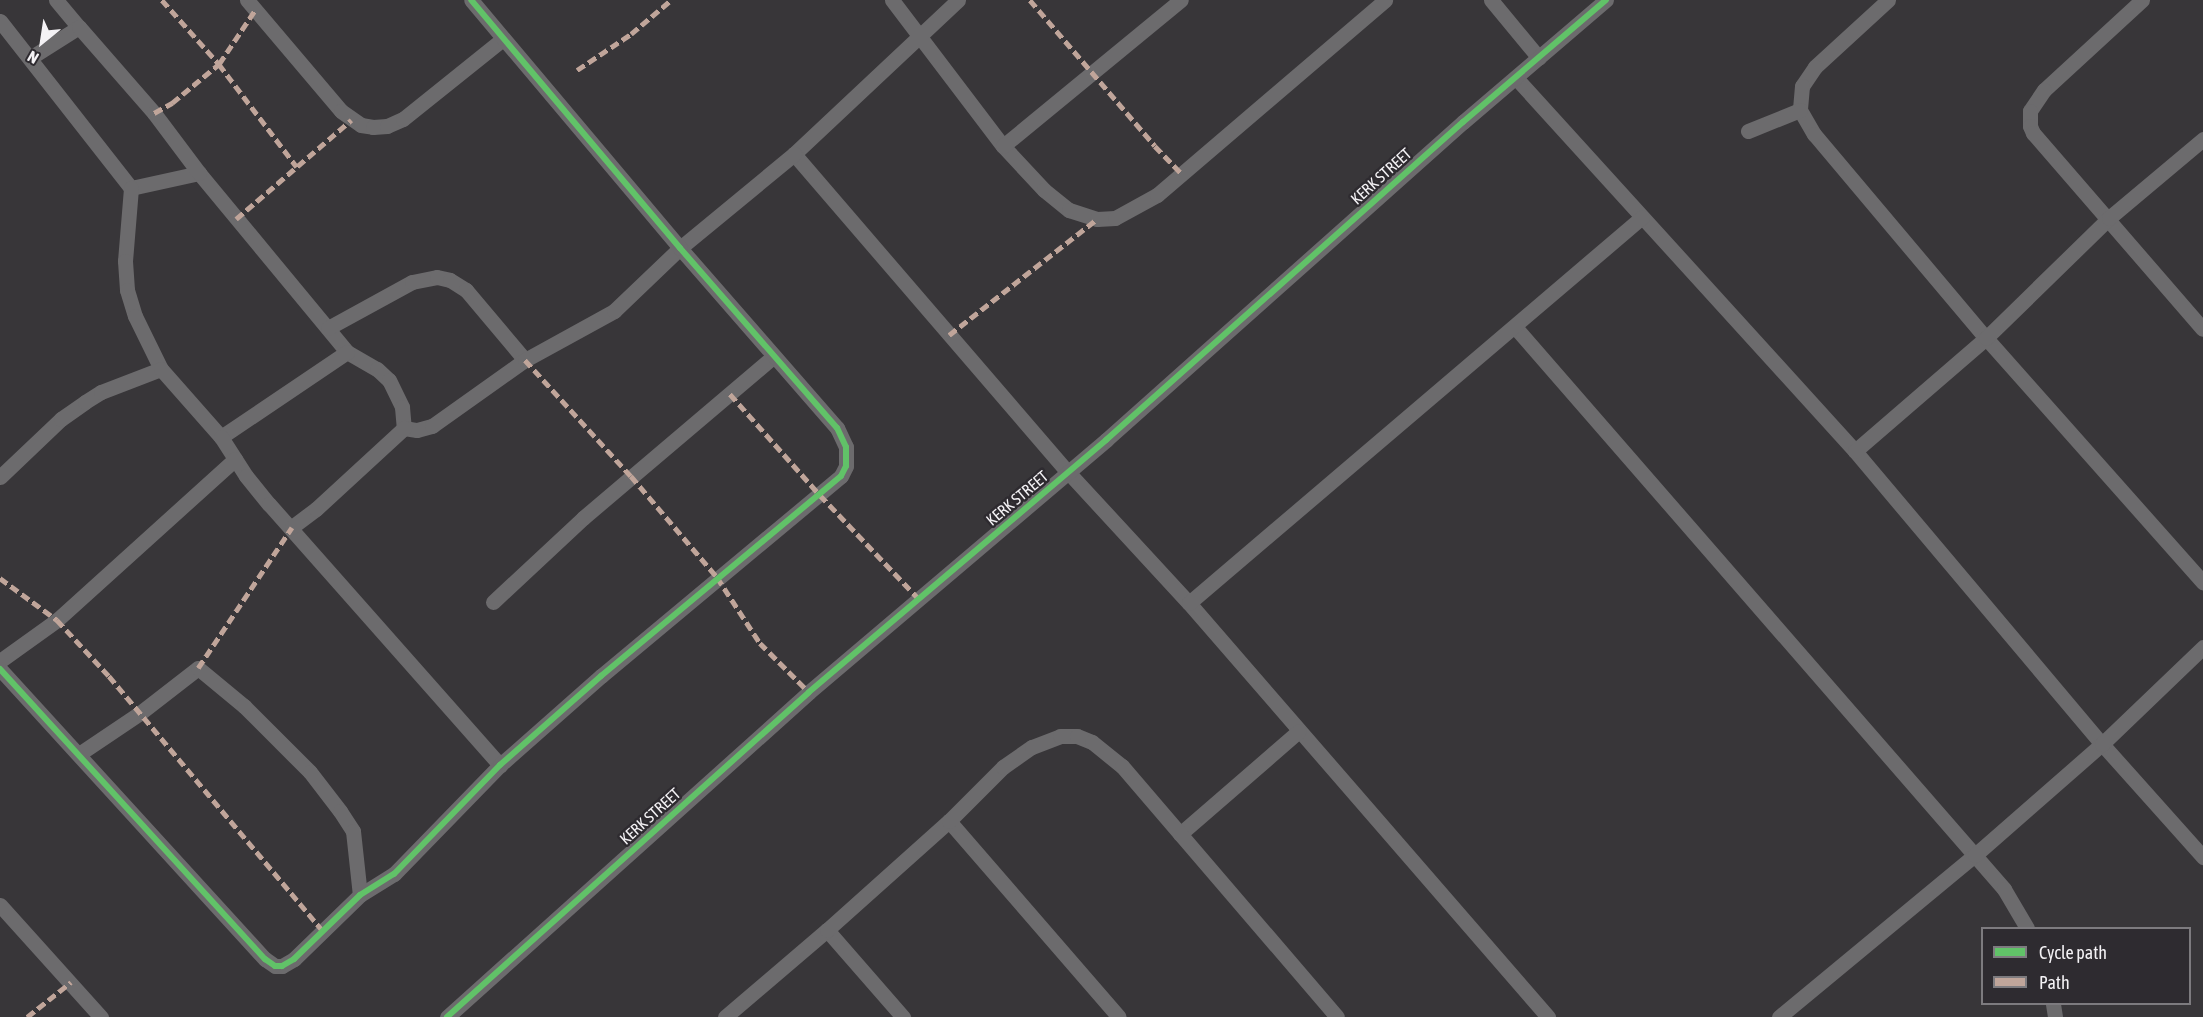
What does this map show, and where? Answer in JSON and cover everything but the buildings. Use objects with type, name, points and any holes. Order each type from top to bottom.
[{"type":"street","points":[[56,0],[154,113],[199,173],[347,352],[377,369],[389,380],[402,407],[404,429]]},
{"type":"street","points":[[247,0],[341,111],[361,125],[373,127],[387,126],[403,119],[503,39]]},
{"type":"street","points":[[0,669],[209,900],[274,966],[282,966],[294,959],[360,895],[394,874],[500,765],[717,577],[841,476],[846,466],[846,447],[837,428],[680,248],[471,0]]},
{"type":"street","points":[[892,0],[1003,146],[1044,190],[1069,210],[1097,219],[1115,218],[1157,195],[1385,0]]},
{"type":"street","points":[[292,527],[404,429],[417,430],[432,426],[525,360],[614,311],[680,248],[794,154],[958,0]]},
{"type":"street","points":[[1003,146],[1181,0]]},
{"type":"street","points":[[1491,0],[1539,58]]},
{"type":"street","name":"KERK STREET","points":[[447,1017],[809,692],[1068,472],[1463,122],[1606,0]]},
{"type":"street","points":[[1888,0],[1815,67],[1802,86],[1800,110],[1814,134],[1986,338],[2203,582]]},
{"type":"street","points":[[2142,0],[2057,76],[2033,103],[2029,119],[2033,133],[2203,329]]},
{"type":"street","points":[[0,21],[131,188],[125,261],[127,290],[135,316],[162,369],[221,437],[235,459],[292,527],[500,765]]},
{"type":"street","points":[[30,58],[79,27]]},
{"type":"street","points":[[1516,78],[1855,451],[2102,744],[2203,857]]},
{"type":"street","points":[[1748,131],[1800,110]]},
{"type":"street","points":[[1855,451],[1986,338],[2109,218],[2203,139]]},
{"type":"street","points":[[794,154],[1068,472],[1189,603],[1548,1017]]},
{"type":"street","points":[[131,188],[199,173]]},
{"type":"street","points":[[1189,603],[1642,217]]},
{"type":"street","points":[[328,328],[412,282],[437,277],[450,280],[466,290],[525,360]]},
{"type":"street","points":[[1515,327],[2004,889],[2026,927]]},
{"type":"street","points":[[221,437],[347,352]]},
{"type":"street","points":[[493,602],[583,518],[774,356]]},
{"type":"street","points":[[0,477],[61,419],[85,402],[101,392],[162,369]]},
{"type":"street","points":[[0,661],[57,620],[235,459]]},
{"type":"street","points":[[1784,1015],[1975,855],[2102,744],[2203,647]]},
{"type":"street","points":[[79,754],[140,713],[198,668],[244,706],[310,772],[340,811],[353,831],[360,895]]},
{"type":"street","points":[[1180,834],[1299,731]]},
{"type":"street","points":[[725,1017],[949,821],[1003,768],[1032,747],[1060,736],[1077,736],[1092,742],[1122,766],[1337,1017]]},
{"type":"street","points":[[949,821],[1119,1017]]},
{"type":"street","points":[[0,905],[101,1017]]},
{"type":"street","points":[[827,930],[903,1017]]},
{"type":"marked path","points":[[162,0],[219,64],[297,167]]},
{"type":"marked path","points":[[577,70],[631,34],[671,0]]},
{"type":"marked path","points":[[1030,0],[1155,146],[1182,174]]},
{"type":"marked path","points":[[154,113],[172,103],[219,64],[255,10]]},
{"type":"marked path","points":[[236,219],[351,120]]},
{"type":"marked path","points":[[949,335],[1097,219]]},
{"type":"marked path","points":[[525,360],[631,476],[717,577],[760,643],[809,692]]},
{"type":"marked path","points":[[730,394],[820,495],[919,599]]},
{"type":"marked path","points":[[198,668],[292,527]]},
{"type":"marked path","points":[[0,578],[57,620],[109,676],[323,931]]},
{"type":"marked path","points":[[27,1017],[71,982]]},
{"type":"cycle path","points":[[0,669],[265,959],[275,966],[282,966],[294,959],[360,895],[394,874],[500,765],[601,676],[841,476],[846,466],[846,447],[837,428],[680,248],[471,0]]},
{"type":"cycle path","points":[[447,1017],[809,692],[1106,440],[1463,122],[1606,0]]}]
